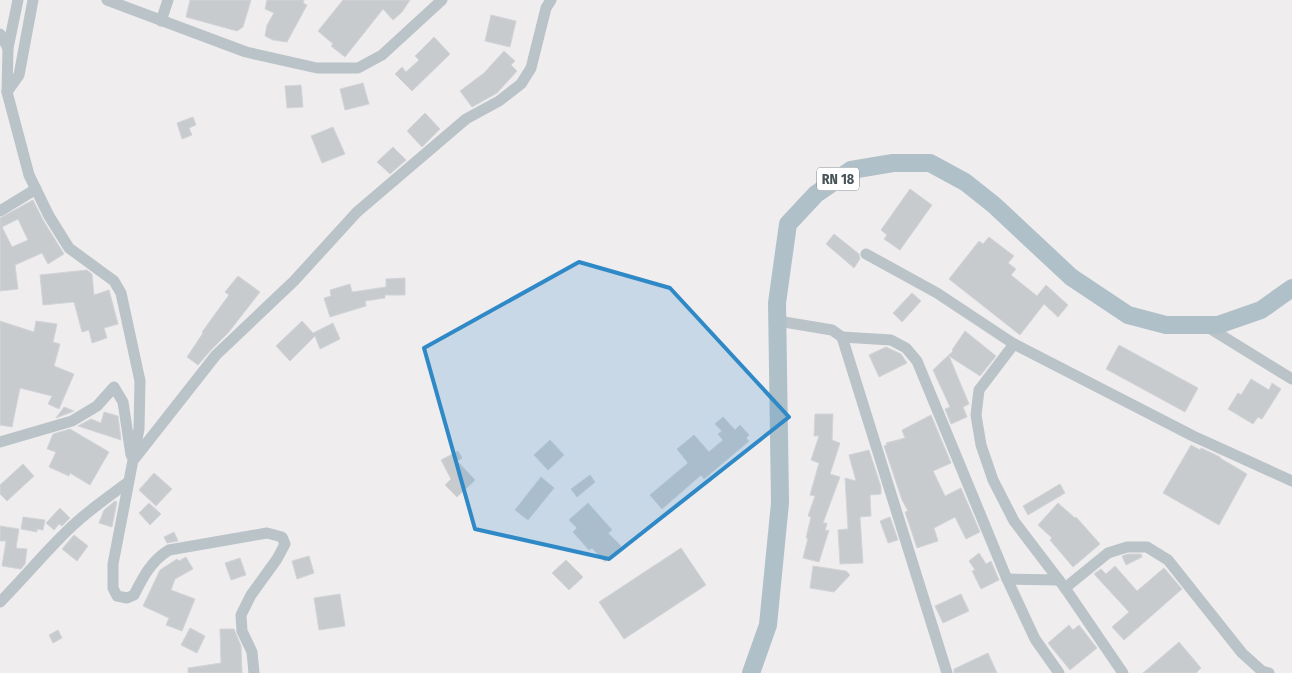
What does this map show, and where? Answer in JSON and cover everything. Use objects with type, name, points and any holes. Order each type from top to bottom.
[{"type":"main road","name":"RN 18","points":[[751,673],[768,625],[780,503],[777,303],[788,224],[816,194],[851,170],[893,162],[930,163],[965,182],[994,205],[1071,277],[1128,315],[1166,325],[1218,325],[1261,310],[1292,288]]},
{"type":"street","points":[[18,0],[8,48],[7,92],[29,175],[49,216],[70,248],[114,281],[121,293],[140,382],[139,429],[127,483],[113,564],[113,588],[117,596],[127,598],[134,595],[145,572],[161,555],[169,550],[267,533],[282,536],[285,544],[277,559],[251,595],[241,615],[242,631],[252,652],[254,673]]},
{"type":"street","points":[[7,92],[19,75],[33,0]]},
{"type":"street","points":[[107,0],[246,52],[317,68],[358,68],[382,55],[442,0]]},
{"type":"street","points":[[161,21],[168,0]]},
{"type":"street","points":[[132,462],[216,355],[294,281],[357,212],[466,119],[499,101],[521,84],[531,68],[546,8],[551,0]]},
{"type":"street","points":[[0,34],[8,48]]},
{"type":"street","points":[[0,211],[36,189]]},
{"type":"street","points":[[866,254],[937,293],[1014,344],[1194,436],[1292,481]]},
{"type":"street","points":[[778,321],[832,330],[842,337],[891,340],[906,348],[917,361],[1006,580],[1035,639],[1059,673]]},
{"type":"street","points":[[1204,325],[1292,379]]},
{"type":"street","points":[[842,337],[947,673]]},
{"type":"street","points":[[1014,344],[979,390],[976,414],[981,445],[993,480],[1014,520],[1062,584],[1123,673]]},
{"type":"street","points":[[0,442],[72,421],[96,406],[114,387],[123,402],[132,462]]},
{"type":"street","points":[[0,602],[22,581],[61,536],[92,509],[127,483]]},
{"type":"street","points":[[1006,580],[1062,584],[1108,553],[1127,547],[1147,547],[1168,560],[1242,653],[1262,670],[1269,673]]},
{"type":"highlighted area","points":[[579,262],[670,288],[789,417],[609,559],[475,529],[424,348]]},
{"type":"building","points":[[190,0],[251,0],[243,27],[237,31],[186,17]]},
{"type":"building","points":[[267,0],[304,0],[303,3],[307,5],[287,42],[273,40],[265,36],[267,25],[274,13],[265,9]]},
{"type":"building","points":[[343,0],[410,0],[402,12],[393,20],[383,9],[345,57],[331,46],[333,44],[318,31]]},
{"type":"building","points":[[491,15],[516,21],[510,47],[485,41]]},
{"type":"building","points":[[434,37],[450,54],[412,91],[395,74],[402,67],[406,72],[419,60],[415,56]]},
{"type":"building","points":[[504,51],[515,61],[511,65],[517,71],[497,93],[472,107],[460,91],[484,73]]},
{"type":"building","points":[[363,83],[369,104],[345,110],[340,89]]},
{"type":"building","points":[[301,85],[303,107],[287,108],[285,86]]},
{"type":"building","points":[[425,113],[440,129],[422,147],[407,131]]},
{"type":"building","points":[[193,117],[196,125],[189,128],[192,135],[182,139],[177,123]]},
{"type":"building","points":[[333,127],[345,154],[322,163],[311,136]]},
{"type":"building","points":[[393,147],[406,160],[390,174],[377,162]]},
{"type":"building","points":[[910,189],[932,205],[900,250],[884,239],[887,235],[881,230]]},
{"type":"building","points":[[33,200],[64,254],[48,264],[42,253],[15,265],[18,289],[0,291],[0,218]],"holes":[[[18,219],[28,240],[12,247],[2,227]]]},
{"type":"building","points":[[834,234],[859,254],[860,259],[854,268],[826,244]]},
{"type":"building","points":[[989,237],[1014,256],[1008,263],[1016,269],[1011,275],[1037,296],[1046,285],[1068,305],[1058,317],[1044,304],[1020,335],[949,279],[979,241],[983,244]]},
{"type":"building","points":[[87,270],[92,274],[94,295],[109,290],[118,324],[104,328],[107,338],[92,343],[89,330],[82,332],[74,302],[43,305],[40,275]]},
{"type":"building","points":[[238,276],[260,292],[228,333],[198,365],[187,357],[202,332],[229,295],[225,292]]},
{"type":"building","points":[[405,278],[405,295],[385,295],[385,298],[365,301],[366,306],[330,317],[324,298],[331,296],[330,290],[350,284],[352,292],[386,287],[386,279]]},
{"type":"building","points":[[912,293],[921,301],[902,322],[893,313]]},
{"type":"building","points":[[0,321],[34,332],[36,321],[57,324],[53,342],[60,344],[54,366],[74,374],[59,409],[48,404],[52,396],[20,388],[12,427],[0,425]]},
{"type":"building","points":[[302,321],[313,333],[333,323],[340,339],[320,349],[315,336],[290,361],[276,346]]},
{"type":"building","points":[[965,331],[996,356],[980,376],[949,356],[969,404],[963,407],[967,417],[951,424],[945,409],[950,407],[933,370],[953,351]]},
{"type":"building","points":[[1119,345],[1198,388],[1185,412],[1106,369]]},
{"type":"building","points":[[886,347],[901,354],[907,363],[879,377],[869,355]]},
{"type":"building","points":[[1251,379],[1269,390],[1272,383],[1281,389],[1262,419],[1258,417],[1253,424],[1228,409],[1238,393],[1241,395]]},
{"type":"building","points":[[64,407],[74,411],[56,418]]},
{"type":"building","points":[[104,412],[118,416],[121,440],[78,426],[91,419],[101,423]]},
{"type":"building","points":[[815,414],[833,414],[832,440],[840,443],[830,474],[840,477],[823,523],[827,523],[825,531],[829,530],[819,562],[803,558],[811,517],[808,516],[815,496],[810,495],[819,463],[811,460],[819,436],[814,436]]},
{"type":"building","points":[[931,415],[951,463],[933,471],[945,496],[961,488],[980,532],[966,539],[955,517],[934,528],[938,541],[917,548],[905,512],[908,511],[902,500],[884,446],[887,445],[886,443],[905,438],[902,430]]},
{"type":"building","points":[[723,417],[735,430],[740,425],[749,435],[746,438],[749,441],[704,479],[701,475],[662,509],[650,495],[688,463],[677,449],[694,435],[709,452],[723,440],[718,434],[722,431],[715,424]]},
{"type":"building","points":[[70,429],[109,452],[90,485],[70,473],[69,476],[49,467],[56,452],[47,449],[53,434]]},
{"type":"building","points":[[550,440],[564,455],[548,470],[534,455]]},
{"type":"building","points":[[1191,445],[1220,457],[1247,474],[1219,525],[1163,493]]},
{"type":"building","points":[[869,450],[881,487],[881,494],[870,495],[871,516],[860,517],[863,563],[840,564],[838,530],[848,529],[845,478],[856,481],[849,455]]},
{"type":"building","points":[[458,451],[462,458],[457,461],[475,480],[457,497],[445,485],[451,479],[441,460]]},
{"type":"building","points":[[23,464],[34,476],[7,501],[0,494],[0,485]]},
{"type":"building","points":[[154,473],[172,489],[156,506],[139,490]]},
{"type":"building","points":[[590,475],[595,482],[577,497],[571,489]]},
{"type":"building","points":[[541,477],[554,488],[528,520],[515,510]]},
{"type":"building","points":[[1060,484],[1065,493],[1028,515],[1023,506]]},
{"type":"building","points":[[115,501],[117,502],[112,527],[99,523],[104,510]]},
{"type":"building","points":[[149,503],[161,514],[150,525],[139,513]]},
{"type":"building","points":[[588,503],[612,530],[608,533],[621,546],[605,562],[592,548],[589,550],[573,532],[577,528],[569,520]]},
{"type":"building","points":[[1058,503],[1076,517],[1100,544],[1073,567],[1050,540],[1052,538],[1038,525]]},
{"type":"building","points":[[60,508],[70,518],[62,526],[59,524],[54,530],[46,523]]},
{"type":"building","points":[[23,517],[45,520],[43,530],[37,529],[37,532],[21,529]]},
{"type":"building","points":[[890,517],[898,540],[888,543],[880,521]]},
{"type":"building","points":[[0,526],[19,529],[16,548],[27,549],[25,564],[21,569],[2,566],[6,541],[0,541]]},
{"type":"building","points":[[174,532],[178,541],[167,543],[164,537]]},
{"type":"building","points":[[74,535],[88,546],[77,561],[62,549]]},
{"type":"building","points":[[681,548],[706,585],[624,639],[599,602]]},
{"type":"building","points":[[979,553],[986,564],[991,561],[999,580],[981,589],[972,571],[975,570],[969,561]]},
{"type":"building","points":[[1141,554],[1142,557],[1126,565],[1122,556]]},
{"type":"building","points":[[309,556],[314,573],[297,579],[292,561]]},
{"type":"building","points":[[186,557],[193,569],[175,579],[171,590],[195,599],[182,631],[166,625],[169,618],[143,606],[160,570],[177,559],[179,561]]},
{"type":"building","points":[[240,558],[246,575],[231,580],[225,563]]},
{"type":"building","points":[[566,560],[583,577],[569,590],[552,573]]},
{"type":"building","points":[[813,566],[846,571],[850,575],[834,592],[810,588]]},
{"type":"building","points":[[1115,566],[1137,591],[1164,568],[1182,589],[1124,640],[1112,627],[1129,612],[1094,574],[1101,569],[1106,574]]},
{"type":"building","points":[[340,594],[345,626],[319,630],[314,598]]},
{"type":"building","points":[[961,594],[969,611],[943,623],[935,606]]},
{"type":"building","points":[[1069,625],[1073,630],[1079,625],[1097,648],[1070,670],[1048,643]]},
{"type":"building","points":[[190,628],[205,636],[197,653],[181,645]]},
{"type":"building","points":[[220,629],[234,629],[241,646],[242,673],[188,673],[188,668],[221,663]]},
{"type":"building","points":[[58,630],[62,638],[53,643],[49,635]]},
{"type":"building","points":[[1179,642],[1201,668],[1196,673],[1143,673]]},
{"type":"building","points":[[988,653],[997,673],[954,673],[954,669]]}]
